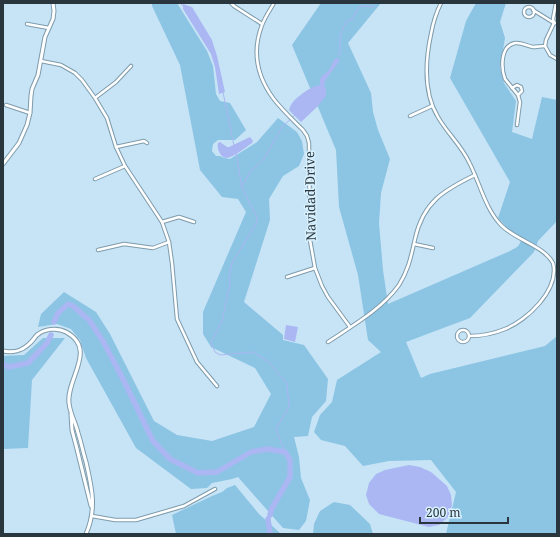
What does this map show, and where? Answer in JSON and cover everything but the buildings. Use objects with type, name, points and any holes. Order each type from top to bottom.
[{"type":"street","points":[[3,164],[23,136],[27,126],[30,113],[32,89],[38,75],[44,43],[53,19],[53,3]]},
{"type":"street","points":[[231,3],[262,24]]},
{"type":"street","name":"Navidad Drive","points":[[274,3],[262,24],[257,44],[258,68],[264,84],[278,104],[307,136],[309,143],[310,240],[315,268],[328,297],[350,327]]},
{"type":"street","points":[[442,3],[434,20],[426,59],[426,77],[432,106],[440,121],[468,160],[490,210],[496,219],[511,234],[541,250],[549,257],[554,265],[556,278],[554,287]]},
{"type":"street","points":[[555,23],[556,3]]},
{"type":"street","points":[[533,10],[555,23]]},
{"type":"street","points":[[557,20],[546,40],[545,46],[550,55],[557,59]]},
{"type":"street","points":[[27,24],[50,28]]},
{"type":"street","points":[[517,125],[520,102],[518,95],[504,76],[503,58],[506,49],[512,44],[516,43],[534,47],[545,46]]},
{"type":"street","points":[[41,60],[61,65],[75,73],[95,98],[107,118],[116,147],[125,166],[162,222],[169,242],[177,319],[196,362],[217,386]]},
{"type":"street","points":[[95,98],[116,82],[131,66]]},
{"type":"street","points":[[512,88],[517,85],[521,87],[522,91],[518,95]]},
{"type":"street","points":[[6,105],[30,113]]},
{"type":"street","points":[[410,116],[432,106]]},
{"type":"street","points":[[116,147],[144,141],[147,143]]},
{"type":"street","points":[[95,179],[125,166]]},
{"type":"street","points":[[328,342],[366,317],[389,296],[403,278],[413,252],[423,216],[432,204],[448,189],[475,175]]},
{"type":"street","points":[[162,222],[179,218],[194,222]]},
{"type":"street","points":[[98,250],[124,244],[153,248],[169,242]]},
{"type":"street","points":[[414,244],[433,248]]},
{"type":"street","points":[[287,276],[315,268]]},
{"type":"street","points":[[469,336],[479,336],[498,332],[521,322],[534,311],[552,291]]},
{"type":"street","points":[[3,351],[12,352],[22,349],[38,334],[48,330],[58,329],[72,336],[78,344],[81,357],[70,387],[69,402],[93,494],[92,516],[90,526],[86,534]]},
{"type":"street","points":[[462,330],[466,331],[469,336],[468,340],[462,342],[459,341],[457,335],[462,330]]},
{"type":"street","points":[[71,411],[72,430],[92,509]]},
{"type":"street","points":[[84,478],[89,476]]},
{"type":"street","points":[[92,516],[116,520],[136,520],[184,506],[215,489]]},
{"type":"shaded area","points":[[152,3],[177,3],[207,51],[213,66],[216,94],[220,101],[230,103],[246,130],[235,140],[218,140],[213,144],[212,151],[216,156],[230,159],[257,142],[278,118],[297,132],[302,141],[304,154],[299,166],[283,176],[269,199],[270,220],[244,302],[283,335],[283,340],[304,345],[328,379],[326,401],[312,417],[308,436],[294,437],[299,457],[301,478],[310,500],[306,521],[299,530],[283,528],[238,477],[212,483],[207,488],[191,489],[136,448],[86,358],[80,340],[71,329],[57,324],[38,327],[41,314],[64,292],[96,312],[110,334],[154,421],[177,435],[212,441],[254,427],[271,394],[255,368],[211,347],[203,334],[203,312],[246,212],[238,199],[222,197],[200,170],[180,65],[152,6]]},
{"type":"shaded area","points":[[321,3],[381,3],[348,43],[371,93],[373,112],[378,130],[390,159],[381,193],[379,223],[383,270],[388,304],[510,251],[518,246],[520,242],[521,237],[508,229],[498,218],[510,182],[450,78],[466,21],[476,3],[506,3],[500,22],[505,38],[500,68],[504,83],[516,101],[512,132],[532,139],[542,97],[557,100],[557,221],[538,241],[534,252],[470,318],[406,342],[421,378],[430,374],[545,346],[557,336],[557,534],[446,534],[456,492],[431,460],[389,461],[363,466],[345,446],[321,440],[314,432],[320,415],[332,402],[337,380],[381,352],[368,340],[358,275],[339,207],[336,150],[292,45]]},
{"type":"shaded area","points":[[183,4],[192,7],[212,40],[225,92],[219,94],[215,67],[211,54],[183,9]]},
{"type":"shaded area","points":[[336,58],[340,60],[324,85],[326,89],[326,96],[301,122],[289,110],[291,105],[306,91],[320,85],[320,78],[329,70]]},
{"type":"shaded area","points":[[250,137],[253,141],[252,143],[229,158],[225,158],[219,152],[218,143],[220,142],[229,147]]},
{"type":"shaded area","points":[[286,325],[298,327],[295,342],[284,339]]},
{"type":"shaded area","points":[[43,338],[65,338],[32,380],[28,448],[3,449],[3,356],[24,355]]},
{"type":"shaded area","points":[[409,465],[420,467],[431,472],[447,486],[451,495],[452,505],[449,516],[439,525],[429,527],[379,514],[369,504],[366,495],[369,483],[376,474],[385,470]]},
{"type":"shaded area","points":[[235,485],[259,514],[280,533],[290,534],[176,534],[172,515]]},
{"type":"shaded area","points":[[334,502],[350,505],[370,524],[373,534],[313,534],[314,524],[320,511]]},
{"type":"waterway","points":[[180,3],[184,7]]},
{"type":"waterway","points":[[338,57],[340,53],[340,36],[347,21],[352,19],[360,6],[372,7],[376,3]]},
{"type":"waterway","points":[[223,92],[234,146]]},
{"type":"waterway","points":[[242,187],[250,172],[264,159],[282,127],[295,115]]},
{"type":"waterway","points":[[236,153],[242,188],[256,215],[257,222],[232,263],[229,278],[230,284],[222,321],[211,343],[215,352],[220,355],[253,352],[269,362],[287,384],[289,407],[276,429],[285,452]]},
{"type":"waterway","points":[[54,322],[58,313],[68,304],[73,306],[89,320],[103,341],[153,441],[170,459],[198,473],[217,472],[251,452],[267,449],[285,452],[290,460],[290,477],[272,508],[270,515]]},
{"type":"waterway","points":[[3,364],[8,367],[28,363],[47,343],[51,335]]},
{"type":"waterway","points":[[268,519],[270,534]]}]
